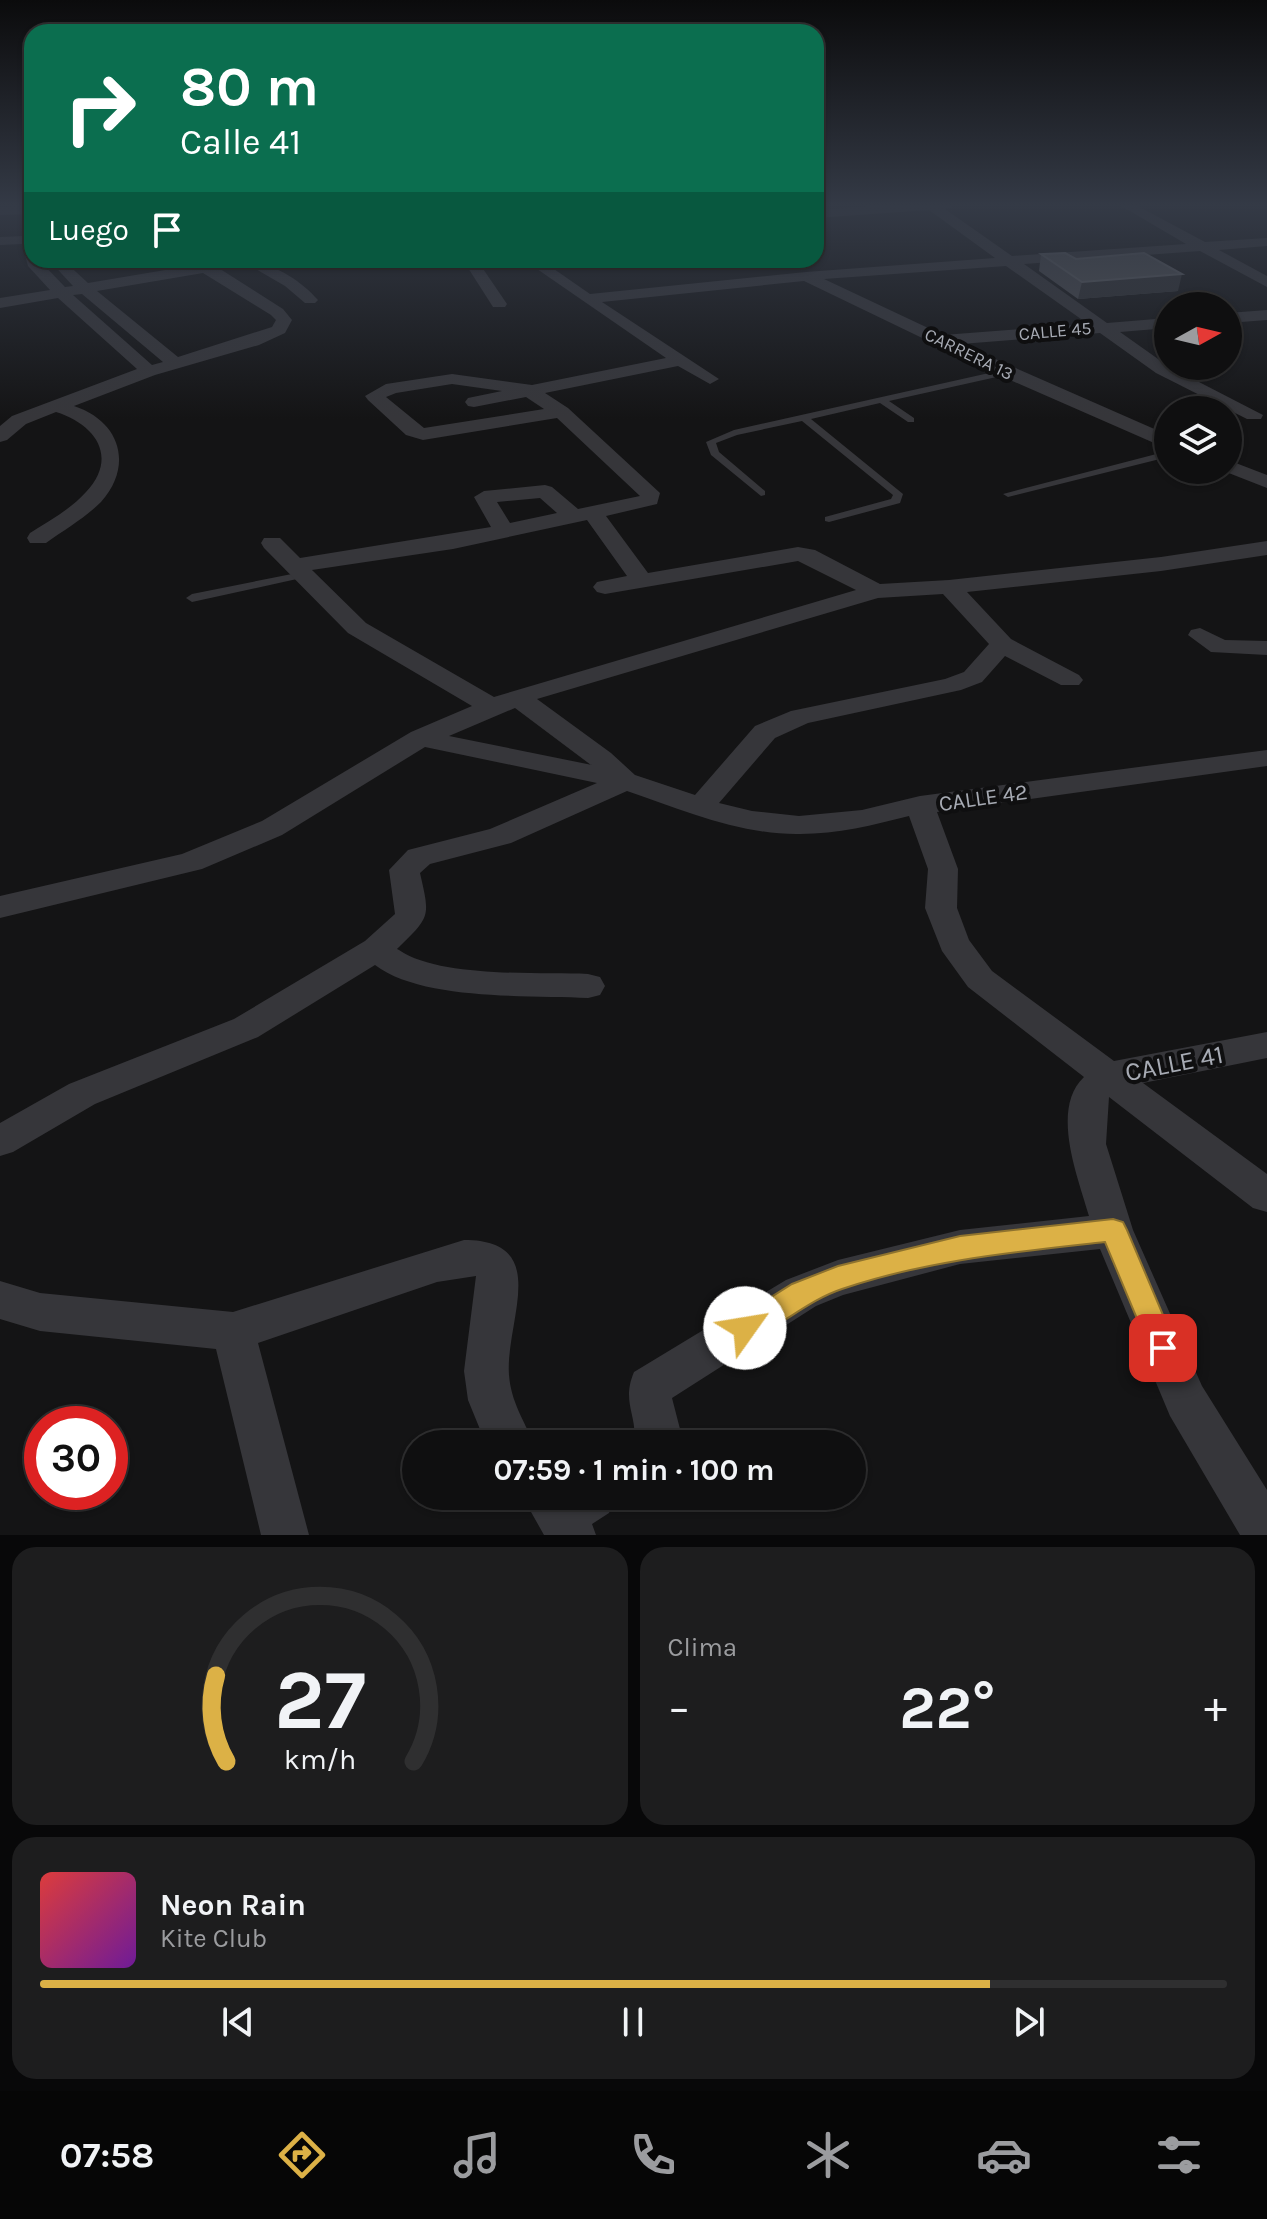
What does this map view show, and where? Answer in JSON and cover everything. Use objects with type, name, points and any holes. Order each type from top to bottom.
[{"type":"street","points":[[43,276],[149,371]]},
{"type":"street","points":[[72,276],[176,364]]},
{"type":"street","points":[[0,303],[148,276]]},
{"type":"street","points":[[0,436],[11,415],[55,406],[149,371],[253,341],[279,330],[284,320],[277,312],[220,276]]},
{"type":"street","points":[[276,276],[310,300]]},
{"type":"street","points":[[480,276],[499,304]]},
{"type":"street","points":[[553,276],[710,379]]},
{"type":"street","name":"CARRERA 13","points":[[806,276],[1007,372],[1154,433]]},
{"type":"street","points":[[587,299],[811,276]]},
{"type":"street","points":[[1029,276],[1162,369],[1260,414]]},
{"type":"street","points":[[1242,317],[1267,315]]},
{"type":"street","name":"CALLE 45","points":[[943,340],[1154,324]]},
{"type":"street","points":[[474,402],[681,360]]},
{"type":"street","points":[[298,571],[584,516],[652,498],[561,412],[527,389],[452,379],[392,388],[374,396],[415,432],[423,434],[561,412]]},
{"type":"street","points":[[38,538],[88,503],[112,466],[112,448],[103,431],[86,417],[55,406]]},
{"type":"street","points":[[1242,472],[1267,482]]},
{"type":"street","points":[[504,532],[483,498],[545,491],[584,516],[641,579]]},
{"type":"street","points":[[272,543],[357,628],[505,703],[601,759],[626,781]]},
{"type":"street","points":[[0,907],[191,862],[272,828],[421,738],[505,703],[876,591],[949,587],[1161,564],[1267,548]]},
{"type":"street","points":[[605,587],[803,554],[876,591]]},
{"type":"street","points":[[949,587],[1002,644],[1070,680]]},
{"type":"street","points":[[1200,635],[1220,647],[1267,648]]},
{"type":"street","points":[[700,807],[765,732],[800,717],[952,685],[973,677],[1002,644]]},
{"type":"street","points":[[421,738],[626,781]]},
{"type":"street","name":"CALLE 42","points":[[626,781],[700,807],[752,820],[799,825],[862,819],[920,805],[1267,758]]},
{"type":"street","points":[[0,1141],[82,1094],[246,1028],[377,949],[409,919],[412,910],[404,870],[419,857],[500,836],[626,781]]},
{"type":"street","points":[[920,805],[943,869],[941,908],[954,943],[980,979],[1267,1196]]},
{"type":"street","points":[[377,949],[401,967],[439,975],[588,986]]},
{"type":"street","name":"CALLE 41","points":[[1267,1045],[1107,1076],[1089,1094],[1087,1144],[1113,1230],[1186,1401],[1267,1535]]},
{"type":"street","points":[[656,1430],[648,1393],[650,1387],[801,1293],[838,1278],[960,1247],[1113,1230]]},
{"type":"street","points":[[0,1300],[40,1312],[233,1331],[333,1301],[437,1264],[464,1258],[485,1258],[496,1267],[500,1285],[484,1373],[496,1422],[501,1430]]},
{"type":"street","points":[[233,1331],[285,1535]]},
{"type":"lane","points":[[761,493],[714,453],[711,442],[734,433],[1007,372]]},
{"type":"lane","points":[[883,401],[911,420]]},
{"type":"lane","points":[[805,418],[898,494],[896,501],[829,519]]},
{"type":"lane","points":[[1008,494],[1154,458]]},
{"type":"lane","points":[[192,598],[298,571]]},
{"type":"building","points":[[1073,276],[1162,276],[1082,282]]},
{"type":"route","points":[[745,1328],[801,1293],[838,1278],[960,1247],[1113,1230],[1163,1348]]}]
